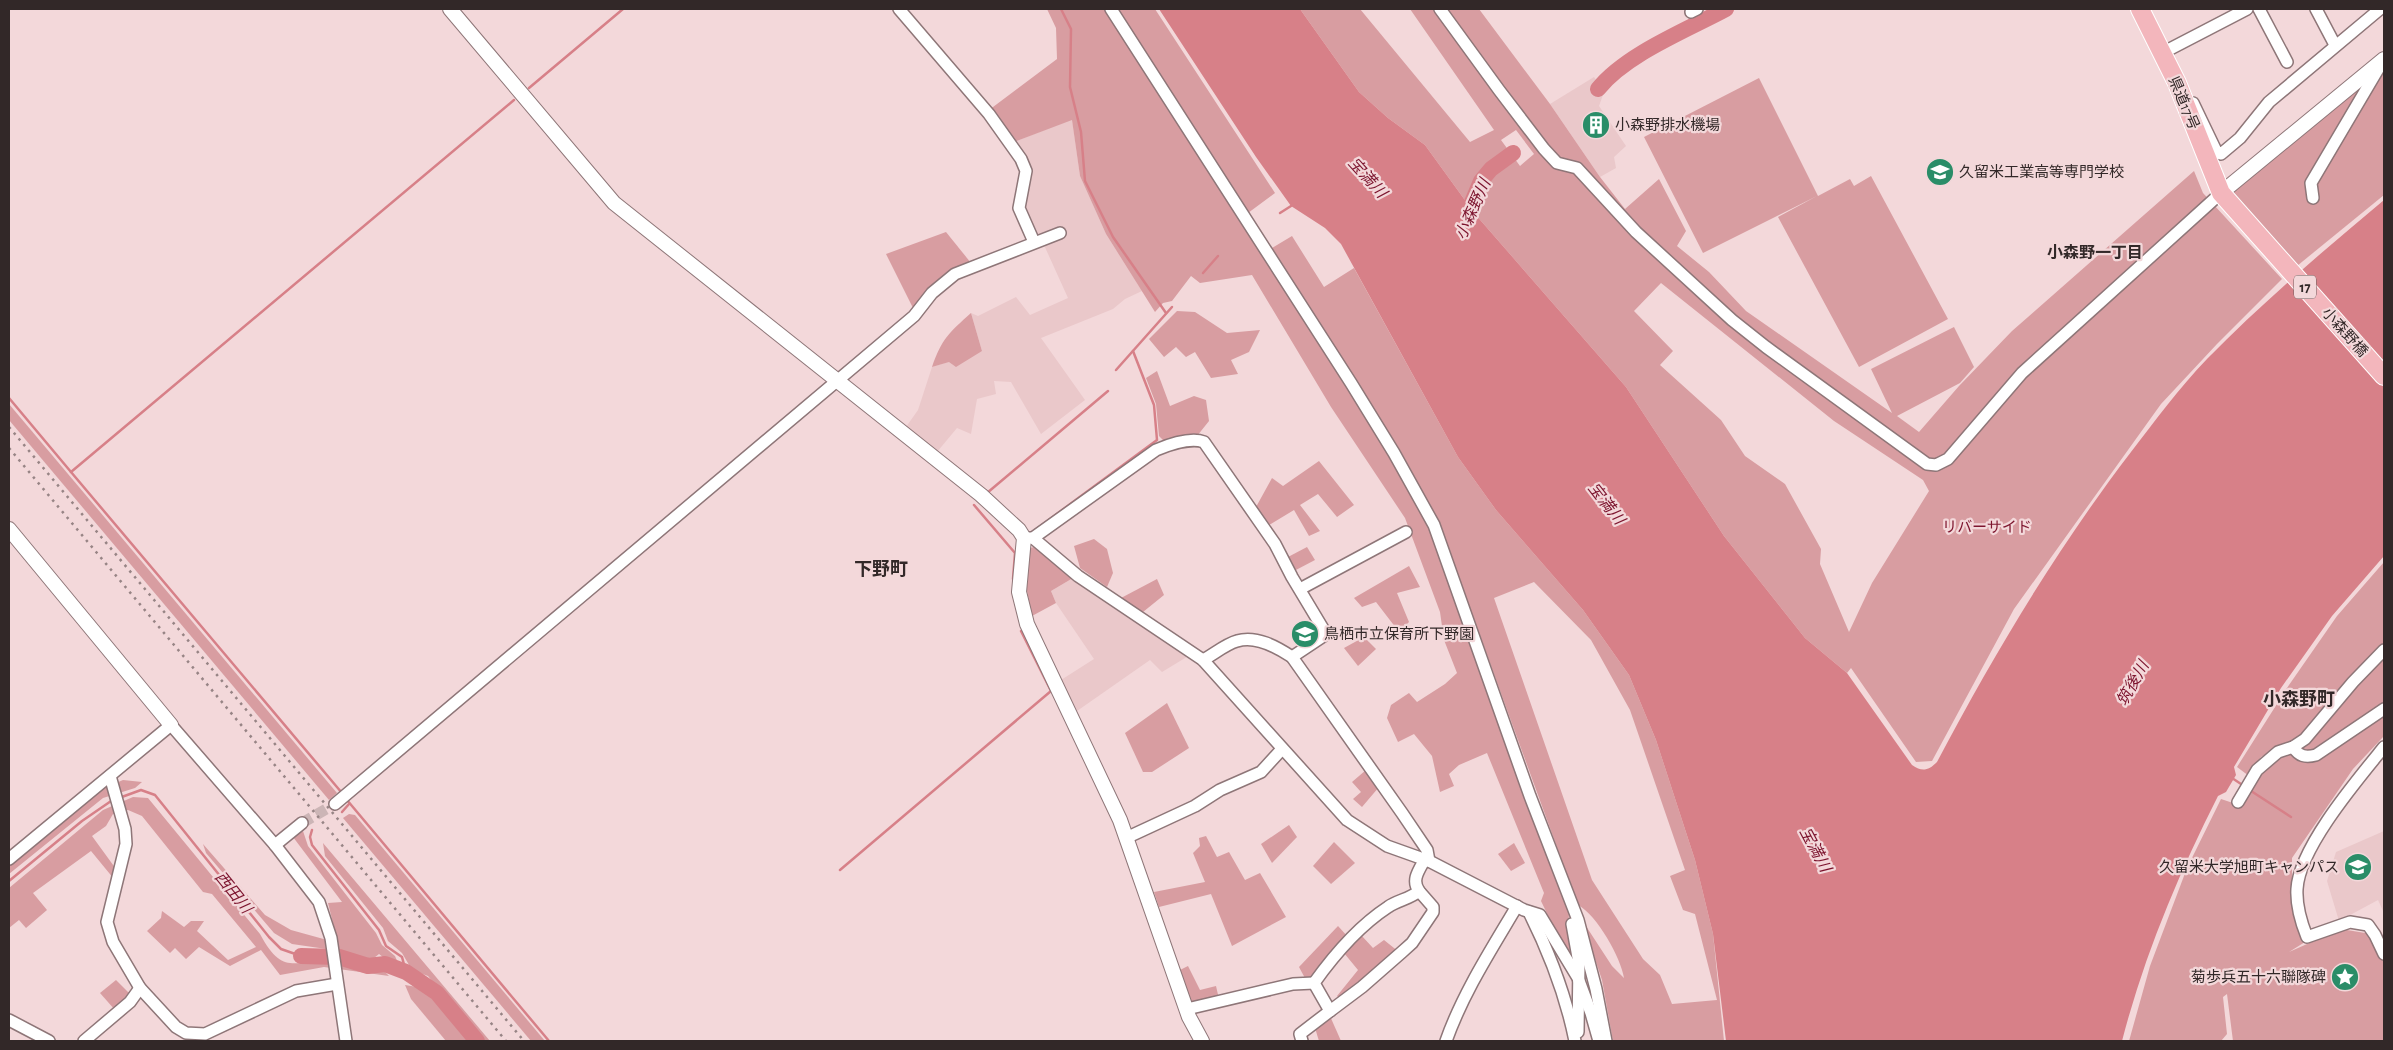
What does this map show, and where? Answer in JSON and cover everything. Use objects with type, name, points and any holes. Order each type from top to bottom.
[{"type":"main road","name":"県道17号","points":[[2140,9],[2176,83],[2224,196]]},
{"type":"main road","name":"小森野橋","points":[[2224,196],[2384,376]]},
{"type":"street","points":[[450,9],[614,203],[981,495],[1028,538],[1078,576],[1203,660],[1347,820],[1387,846],[1427,860],[1529,912],[1540,915],[1578,978],[1599,1041]]},
{"type":"street","points":[[899,9],[989,114],[1021,159],[1026,171],[1020,208],[1034,242]]},
{"type":"street","points":[[1111,9],[1351,383],[1394,453],[1434,525],[1527,786],[1574,910],[1596,990],[1606,1041]]},
{"type":"street","points":[[1440,9],[1510,105],[1544,149],[1557,162],[1577,168],[1636,232],[1702,294],[1739,325],[1927,464],[1936,465],[1948,459],[2022,373],[2224,196],[2384,60]]},
{"type":"street","points":[[2168,50],[2247,9]]},
{"type":"street","points":[[2259,9],[2287,62]]},
{"type":"street","points":[[2316,9],[2335,45]]},
{"type":"street","points":[[2150,29],[2156,30],[2168,50],[2217,153],[2221,154],[2240,138],[2269,102],[2335,45],[2381,9]]},
{"type":"street","points":[[2313,198],[2311,183],[2370,80],[2384,60]]},
{"type":"street","points":[[342,798],[837,382],[914,316],[932,293],[955,274],[1060,233]]},
{"type":"street","points":[[1202,1041],[1187,1010],[1120,820],[1027,624],[1019,592],[1028,538],[1156,450],[1165,446],[1198,440],[1204,442],[1276,544],[1325,635],[1292,657]]},
{"type":"street","points":[[9,529],[171,725],[274,845],[319,902],[331,938],[346,1041]]},
{"type":"street","points":[[1300,589],[1406,532]]},
{"type":"street","points":[[1203,660],[1238,641],[1261,641],[1276,646],[1292,657],[1427,850],[1427,860],[1415,878],[1415,886],[1433,907],[1432,912],[1412,942],[1362,987],[1300,1034],[1302,1041]]},
{"type":"street","points":[[2238,802],[2250,781],[2269,758],[2305,739],[2353,682],[2384,650]]},
{"type":"street","points":[[2293,747],[2301,756],[2308,757],[2316,754],[2384,709]]},
{"type":"street","points":[[9,860],[111,779],[171,725]]},
{"type":"street","points":[[2384,747],[2349,790],[2324,826],[2300,869],[2297,889],[2299,913],[2306,938],[2350,922],[2368,925],[2384,954]]},
{"type":"street","points":[[1126,838],[1195,806],[1220,790],[1262,772],[1282,749]]},
{"type":"street","points":[[111,779],[125,829],[125,856],[107,922],[113,942],[140,988],[176,1027],[186,1033],[196,1035],[221,1028],[296,991],[337,984]]},
{"type":"street","points":[[274,845],[302,823]]},
{"type":"street","points":[[1187,1010],[1293,984],[1314,983],[1360,929],[1389,906],[1414,896],[1419,891]]},
{"type":"street","points":[[1446,1041],[1473,980],[1517,906]]},
{"type":"street","points":[[1574,910],[1571,918],[1579,964],[1576,1041]]},
{"type":"street","points":[[1529,912],[1554,967],[1576,1041]]},
{"type":"street","points":[[1314,983],[1330,1011]]},
{"type":"street","points":[[84,1041],[130,1002],[140,988]]},
{"type":"street","points":[[9,1020],[49,1041]]},
{"type":"shaded area","points":[[1594,77],[1604,92],[1599,106],[1626,146],[1614,157],[1616,168],[1600,177],[1550,104]]},
{"type":"shaded area","points":[[1072,119],[1080,176],[1106,234],[1142,291],[1125,299],[1113,309],[1041,338],[1085,400],[1041,434],[1011,382],[994,381],[996,394],[977,399],[971,434],[957,428],[937,452],[906,427],[918,410],[932,367],[982,351],[971,313],[978,316],[1016,297],[1030,315],[1068,298],[1044,245],[1038,244],[1020,207],[1030,172],[1014,142]]},
{"type":"shaded area","points":[[1073,578],[1190,655],[1162,672],[1150,660],[1077,711],[1061,680],[1094,659],[1056,603],[1051,591]]},
{"type":"shaded area","name":"久留米大学旭町キャンパス","points":[[2384,831],[2384,913],[2378,900],[2339,921],[2327,881],[2336,852]]},
{"type":"green space","points":[[1047,9],[1155,9],[1275,193],[1248,213],[1234,208],[1390,456],[1429,527],[1569,913],[1568,931],[1573,952],[1569,959],[1541,901],[1544,893],[1487,753],[1459,765],[1449,774],[1454,786],[1440,792],[1432,756],[1414,734],[1398,742],[1387,718],[1391,705],[1409,693],[1417,702],[1445,684],[1457,673],[1444,640],[1440,612],[1405,518],[1331,407],[1252,275],[1200,283],[1191,276],[1172,301],[1163,303],[1155,312],[1106,234],[1080,176],[1072,120],[1014,142],[989,110],[1057,59],[1056,28]]},
{"type":"green space","name":"リバーサイド","points":[[1300,9],[1360,9],[1470,142],[1494,130],[1410,9],[1479,9],[1625,209],[1659,179],[1686,231],[1677,246],[1709,272],[1746,311],[1892,413],[1871,369],[1954,327],[1974,367],[1960,383],[1897,416],[1919,432],[1959,386],[2012,331],[2194,171],[2203,193],[2282,279],[2161,404],[2014,609],[1932,761],[1916,762],[1851,668],[1847,673],[1805,638],[1724,536],[1626,387],[1475,214],[1425,145],[1388,118],[1359,92]],"holes":[[[1516,130],[1534,154],[1520,166],[1501,140]],[[1661,283],[1834,421],[1923,480],[1929,491],[1872,583],[1849,632],[1820,564],[1821,549],[1785,484],[1745,456],[1721,420],[1660,365],[1673,351],[1634,311]]]},
{"type":"green space","points":[[2384,63],[2384,195],[2297,266],[2231,192]]},
{"type":"green space","points":[[1759,78],[1818,196],[1850,179],[1854,186],[1871,176],[1948,319],[1859,367],[1778,217],[1817,196],[1703,253],[1644,137]]},
{"type":"green space","points":[[946,232],[971,263],[914,310],[886,254]]},
{"type":"green space","points":[[1292,236],[1324,287],[1354,268],[1458,457],[1496,510],[1583,610],[1629,675],[1656,740],[1695,860],[1713,934],[1724,1041],[1613,1041],[1602,980],[1582,920],[1612,966],[1624,978],[1622,970],[1613,949],[1600,927],[1578,905],[1438,520],[1400,450],[1272,248]],"holes":[[[1534,582],[1591,640],[1630,710],[1685,870],[1670,876],[1683,910],[1695,914],[1717,1000],[1672,1004],[1660,975],[1643,959],[1592,880],[1494,598]]]},
{"type":"green space","points":[[1177,311],[1195,312],[1227,333],[1260,330],[1249,352],[1231,360],[1238,374],[1211,378],[1195,352],[1186,357],[1176,347],[1164,357],[1149,339]]},
{"type":"green space","points":[[971,313],[982,351],[956,367],[949,362],[932,367],[943,342]]},
{"type":"green space","points":[[1157,371],[1170,406],[1194,396],[1206,400],[1209,421],[1197,436],[1165,442],[1159,436],[1156,404],[1146,378]]},
{"type":"green space","points":[[9,404],[337,793],[329,800],[9,420]]},
{"type":"green space","points":[[1319,461],[1354,505],[1337,517],[1318,494],[1300,505],[1320,531],[1309,536],[1294,510],[1269,525],[1256,507],[1272,478],[1283,486]]},
{"type":"green space","points":[[1094,539],[1107,549],[1113,573],[1107,587],[1080,568],[1074,546]]},
{"type":"green space","points":[[1034,547],[1073,578],[1051,591],[1056,603],[1032,616],[1026,586],[1030,548]]},
{"type":"green space","points":[[1307,547],[1315,560],[1294,571],[1288,557]]},
{"type":"green space","points":[[2384,562],[2384,646],[2300,738],[2280,746],[2261,757],[2249,776],[2237,767],[2289,685],[2337,616]]},
{"type":"green space","points":[[1409,566],[1420,587],[1397,593],[1409,622],[1403,628],[1396,628],[1376,602],[1362,607],[1354,598]]},
{"type":"green space","points":[[1157,579],[1164,595],[1143,612],[1121,598]]},
{"type":"green space","points":[[1364,637],[1376,649],[1358,666],[1344,648]]},
{"type":"green space","points":[[2384,655],[2384,706],[2316,751],[2304,752],[2298,747]]},
{"type":"green space","points":[[1167,703],[1189,748],[1152,772],[1143,772],[1125,733]]},
{"type":"green space","points":[[2384,714],[2384,736],[2353,769],[2292,858],[2292,906],[2305,942],[2289,952],[2341,929],[2371,934],[2384,963],[2384,1041],[2233,1041],[2227,994],[2223,997],[2227,1034],[2221,1041],[2129,1041],[2150,966],[2187,868],[2221,799],[2239,805],[2253,781],[2266,765],[2274,759],[2282,755],[2290,755],[2309,762]]},
{"type":"green space","points":[[1366,770],[1379,787],[1362,807],[1353,799],[1361,792],[1352,782]]},
{"type":"green space","points":[[123,780],[142,782],[135,788],[103,798],[9,874],[9,866],[102,789]]},
{"type":"green space","points":[[133,797],[148,798],[260,934],[276,957],[284,962],[292,963],[336,961],[348,963],[385,972],[389,976],[324,967],[280,975],[261,950],[230,966],[199,947],[186,959],[175,948],[170,953],[147,931],[161,918],[162,911],[184,927],[191,921],[204,921],[197,931],[228,960],[256,947],[212,894],[203,892],[142,816],[128,810],[113,814],[106,826],[92,836],[116,869],[114,879],[91,851],[33,893],[47,910],[26,928],[19,920],[9,928],[9,888],[103,810]]},
{"type":"green space","points":[[349,814],[355,815],[545,1041],[531,1041],[343,818]]},
{"type":"green space","points":[[1289,825],[1297,837],[1272,863],[1261,844]]},
{"type":"green space","points":[[303,831],[308,846],[376,933],[382,945],[395,956],[398,963],[388,961],[379,954],[369,962],[340,951],[292,944],[274,933],[206,853],[203,844],[265,915],[291,930],[338,943],[328,903],[342,902],[293,837]]},
{"type":"green space","points":[[1206,836],[1217,857],[1229,852],[1245,880],[1260,873],[1286,917],[1232,946],[1211,894],[1159,907],[1154,892],[1205,882],[1193,853],[1200,846],[1199,838]]},
{"type":"green space","points":[[1334,842],[1355,863],[1331,884],[1313,866]]},
{"type":"green space","points":[[323,843],[490,1041],[482,1041],[428,976],[412,970],[402,953],[388,941],[383,928],[325,856]]},
{"type":"green space","points":[[1514,843],[1525,863],[1511,871],[1498,854]]},
{"type":"green space","points":[[1338,926],[1348,937],[1311,980],[1306,980],[1299,967]]},
{"type":"green space","points":[[1361,935],[1373,948],[1384,940],[1399,952],[1341,1000],[1337,996],[1358,970],[1344,953]]},
{"type":"green space","points":[[1188,966],[1200,990],[1216,986],[1219,999],[1191,1005],[1180,970]]},
{"type":"green space","points":[[116,980],[130,994],[115,1010],[100,993]]},
{"type":"green space","points":[[405,985],[423,988],[470,1041],[446,1041],[411,999]]},
{"type":"green space","points":[[1330,1016],[1341,1041],[1319,1041],[1315,1028]]},
{"type":"water","points":[[1159,9],[1300,9],[1359,92],[1388,118],[1425,145],[1475,214],[1626,387],[1724,536],[1805,638],[1847,673],[1912,765],[1922,770],[1928,769],[1937,762],[2027,603],[2103,489],[2177,393],[2207,359],[2250,317],[2384,200],[2384,556],[2332,616],[2281,688],[2234,767],[2236,775],[2226,792],[2218,796],[2163,916],[2151,947],[2122,1041],[1726,1041],[1713,934],[1695,860],[1656,740],[1629,675],[1583,610],[1496,510],[1458,457],[1341,244],[1325,228],[1291,206],[1256,157]]},
{"type":"waterway","points":[[529,88],[623,9]]},
{"type":"waterway","points":[[1061,9],[1071,29],[1070,87],[1081,132],[1085,181],[1113,237],[1166,313]]},
{"type":"waterway","name":"小森野川","points":[[1598,89],[1610,76],[1641,54],[1726,9]]},
{"type":"waterway","points":[[342,793],[71,472],[514,100]]},
{"type":"waterway","name":"小森野川","points":[[1462,226],[1481,181],[1491,169],[1513,153]]},
{"type":"waterway","points":[[1280,213],[1291,206]]},
{"type":"waterway","points":[[1203,273],[1218,256]]},
{"type":"waterway","points":[[1116,370],[1172,307]]},
{"type":"waterway","points":[[1035,530],[1157,440],[1154,405],[1133,351]]},
{"type":"waterway","points":[[987,493],[1108,391]]},
{"type":"waterway","points":[[9,398],[71,472]]},
{"type":"waterway","points":[[974,505],[1015,553],[1013,579]]},
{"type":"waterway","points":[[840,870],[1051,691],[1021,631]]},
{"type":"waterway","points":[[2232,778],[2244,786]]},
{"type":"waterway","points":[[2248,789],[2291,817]]},
{"type":"waterway","name":"西田川","points":[[119,798],[141,790],[155,795],[269,937],[281,949],[301,956]]},
{"type":"waterway","name":"西田川","points":[[9,881],[82,821],[114,799]]},
{"type":"waterway","points":[[347,800],[549,1041]]},
{"type":"waterway","points":[[342,812],[349,804]]},
{"type":"waterway","points":[[312,830],[310,837],[312,845],[379,930],[386,946],[402,957],[406,972]]},
{"type":"waterway","name":"西田川","points":[[301,956],[339,957],[368,966],[385,964],[406,972],[437,993],[477,1041]]},
{"type":"tunnel","points":[[302,823],[335,804]]},
{"type":"railway","points":[[9,427],[524,1041]]},
{"type":"railway","points":[[9,448],[506,1041]]},
{"type":"place","name":"小森野排水機場","points":[[1596,125]]},
{"type":"place","name":"久留米工業高等専門学校","points":[[1940,172]]},
{"type":"place","name":"鳥栖市立保育所下野園","points":[[1305,634]]},
{"type":"place","name":"久留米大学旭町キャンパス","points":[[2358,867]]},
{"type":"place","name":"菊歩兵五十六聯隊碑","points":[[2345,977]]},
{"type":"district","name":"小森野一丁目","points":[[2095,252]]},
{"type":"district","name":"下野町","points":[[881,569]]},
{"type":"district","name":"小森野町","points":[[2299,699]]},
{"type":"water label","name":"宝満川","points":[[1368,177]]},
{"type":"water label","name":"宝満川","points":[[1607,503]]},
{"type":"water label","name":"筑後川","points":[[2132,683]]},
{"type":"water label","name":"宝満川","points":[[1816,849]]}]
